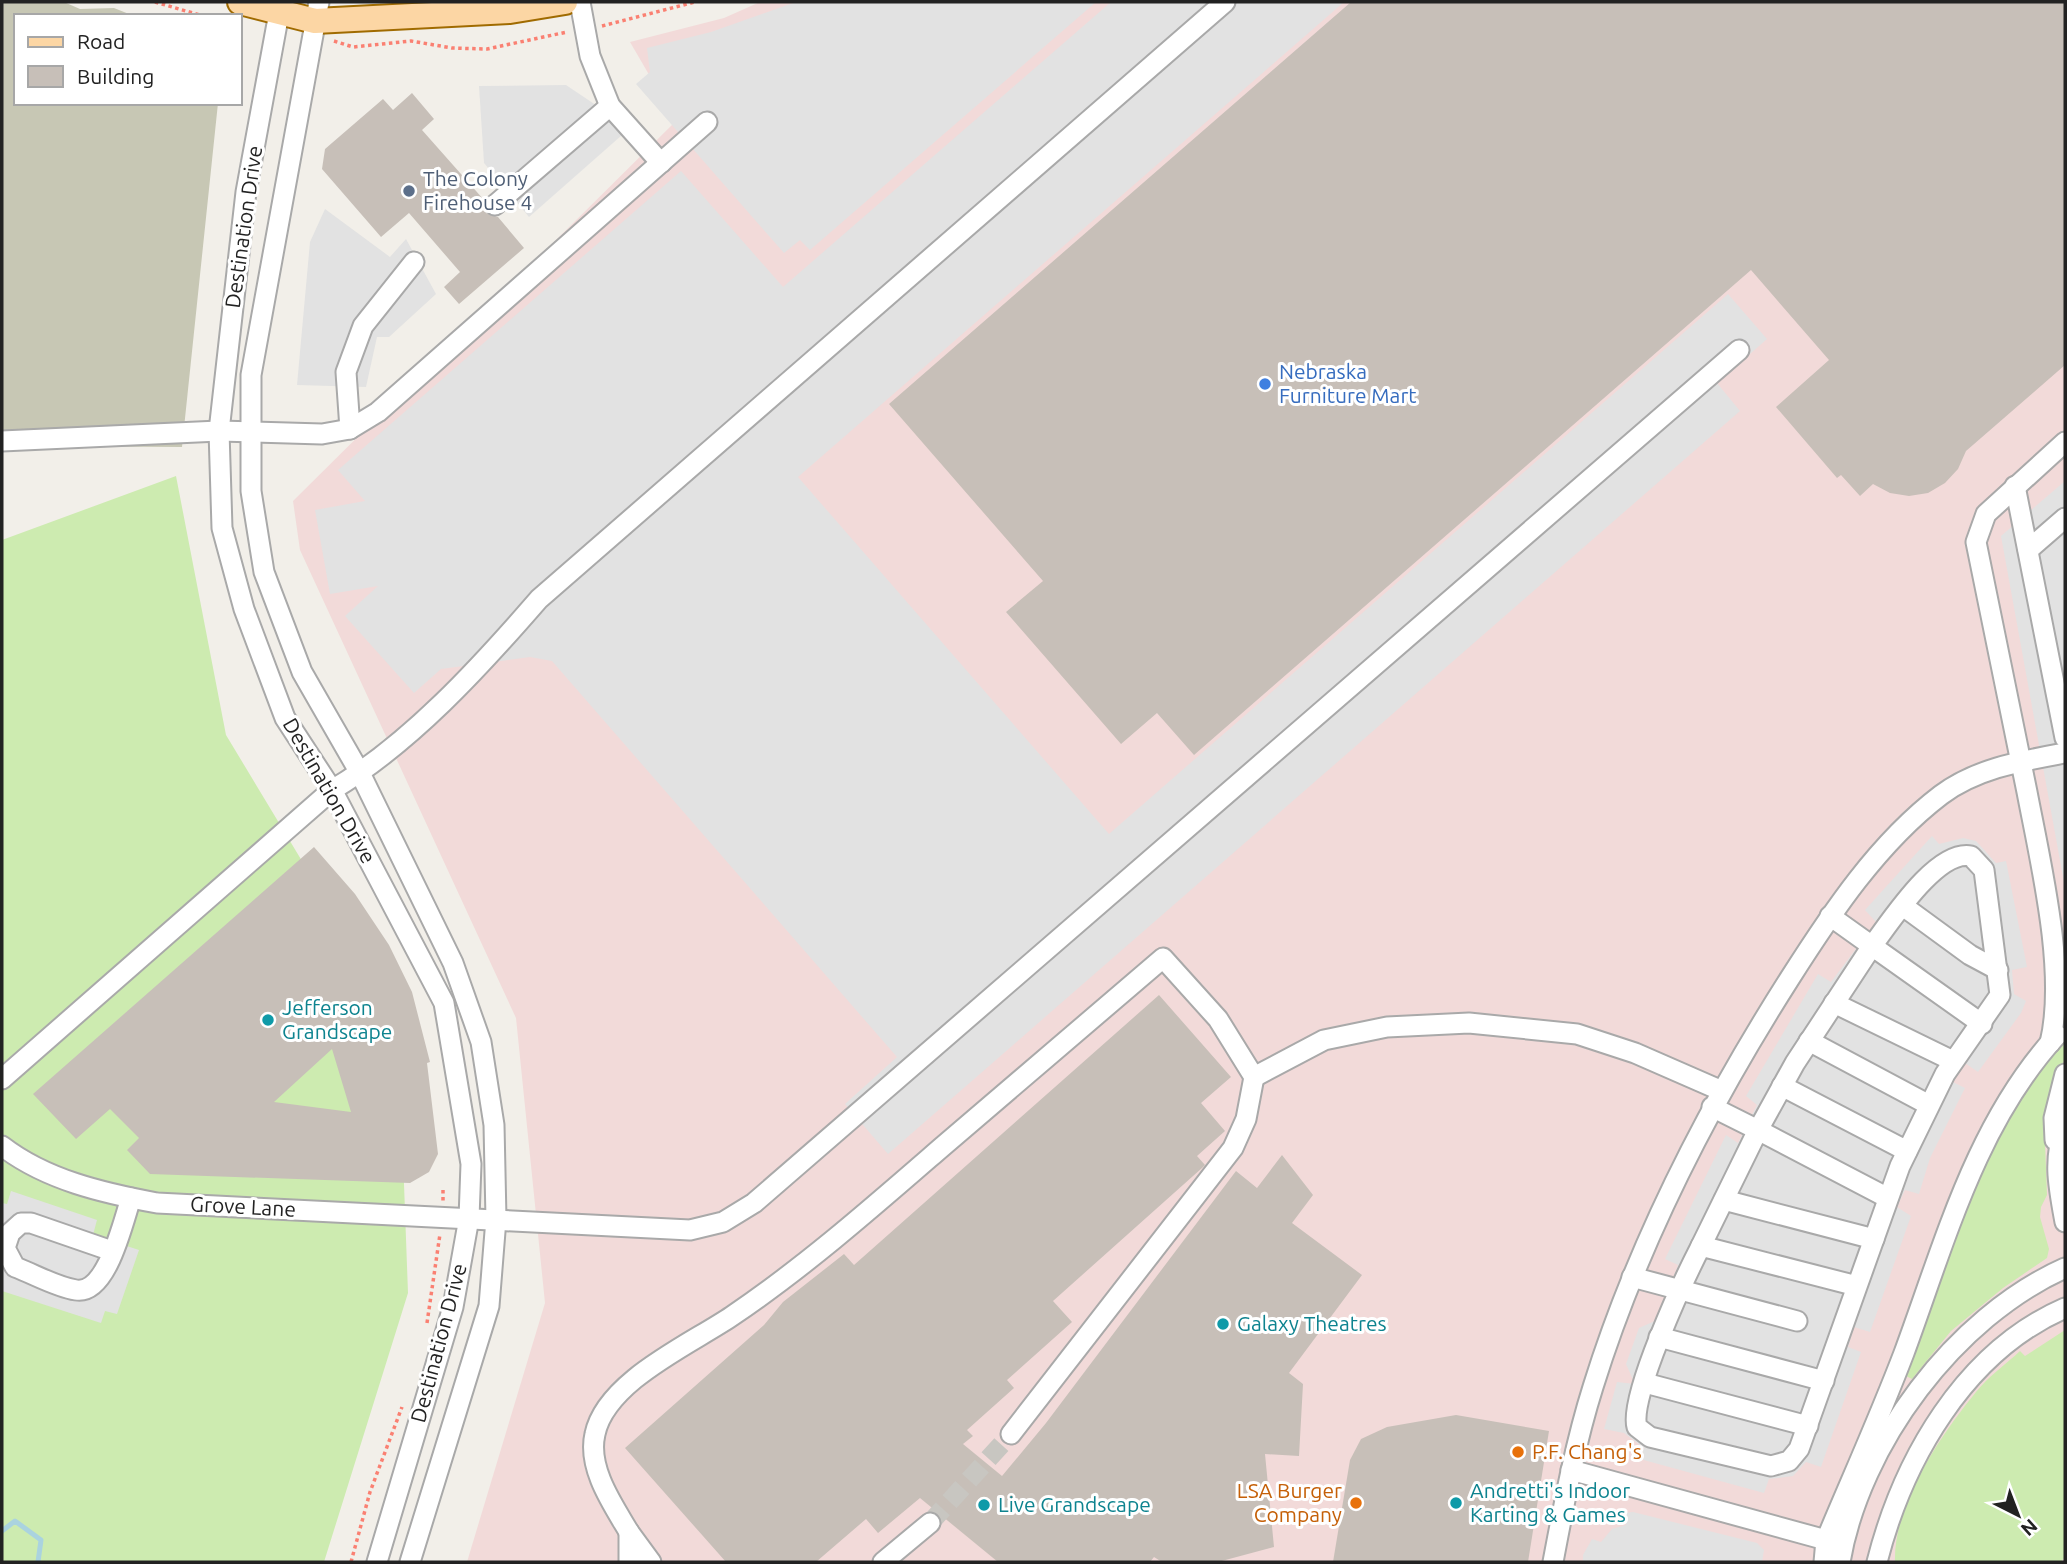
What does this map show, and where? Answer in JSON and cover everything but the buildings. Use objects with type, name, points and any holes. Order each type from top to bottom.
[{"type":"main road","points":[[240,2],[317,11],[510,11],[565,2]]},
{"type":"street","points":[[580,2],[590,56],[610,106],[661,163]]},
{"type":"street","points":[[2,1079],[332,790],[360,773],[482,664],[539,599],[1225,2]]},
{"type":"street","name":"Destination Drive","points":[[280,7],[246,192],[219,431],[222,527],[244,608],[285,718],[332,790],[444,1003],[471,1164],[469,1218],[453,1307],[377,1562]]},
{"type":"street","name":"Destination Drive","points":[[317,11],[251,375],[251,491],[264,572],[302,672],[360,773],[453,962],[481,1042],[494,1125],[496,1219],[489,1306],[410,1562]]},
{"type":"street","points":[[495,205],[610,106]]},
{"type":"street","points":[[2,441],[219,431],[322,435],[350,429],[378,412],[707,122]]},
{"type":"street","points":[[350,429],[346,372],[363,326],[414,262]]},
{"type":"street","name":"Grove Lane","points":[[2,1146],[57,1176],[105,1194],[157,1203],[690,1230],[723,1222],[754,1203],[1739,350]]},
{"type":"street","points":[[2050,1043],[2058,1019],[2060,986],[2048,896],[1976,542],[1986,514],[2065,442]]},
{"type":"street","points":[[2015,486],[2065,738]]},
{"type":"street","points":[[2028,550],[2065,518]]},
{"type":"street","points":[[1553,1562],[1571,1470],[1592,1389],[1632,1277],[1717,1099],[1830,916],[1870,864],[1941,795],[1967,779],[2021,762],[2065,753]]},
{"type":"street","points":[[1971,856],[1984,870],[2000,995],[1982,1024],[1953,1061],[1908,1151],[1888,1198],[1795,1456],[1781,1466],[1650,1437],[1637,1427],[1635,1421],[1659,1337],[1678,1290],[1782,1086],[1872,946],[1935,870],[1952,857],[1971,856]]},
{"type":"street","points":[[2048,896],[2065,952]]},
{"type":"street","points":[[1903,906],[1970,955],[1998,970]]},
{"type":"street","points":[[1830,916],[1982,1024]]},
{"type":"street","points":[[651,1562],[629,1532],[602,1484],[595,1456],[594,1434],[606,1410],[631,1381],[733,1315],[825,1246],[1163,958],[1218,1019],[1254,1077],[1245,1119],[1233,1148],[1011,1434]]},
{"type":"street","points":[[1834,1003],[1953,1061]]},
{"type":"street","points":[[1254,1077],[1324,1040],[1387,1027],[1469,1023],[1577,1034],[1635,1053],[1717,1099],[1758,1130],[1888,1198]]},
{"type":"street","points":[[1824,1562],[1826,1540],[1889,1392],[1978,1154],[2003,1105],[2065,1026]]},
{"type":"street","points":[[1809,1041],[1929,1105]]},
{"type":"street","points":[[2065,1074],[2054,1118],[2058,1184],[2065,1222]]},
{"type":"street","points":[[1782,1086],[1908,1151]]},
{"type":"street","points":[[2056,1151],[2065,1124]]},
{"type":"street","points":[[113,1251],[31,1223],[21,1223],[10,1233],[5,1248],[15,1267],[77,1290],[91,1289],[103,1276],[113,1251],[131,1198]]},
{"type":"street","points":[[1724,1200],[1874,1239]]},
{"type":"street","points":[[1701,1246],[1857,1286]]},
{"type":"street","points":[[1840,1562],[1856,1500],[1874,1462],[1917,1391],[1962,1339],[2040,1280],[2065,1268]]},
{"type":"street","points":[[1632,1277],[1797,1321]]},
{"type":"street","points":[[1877,1562],[1888,1517],[1900,1488],[1932,1430],[1970,1380],[1993,1358],[2015,1339],[2062,1310]]},
{"type":"street","points":[[1659,1337],[1824,1381]]},
{"type":"street","points":[[1645,1383],[1808,1426]]},
{"type":"street","points":[[1571,1470],[1826,1540]]},
{"type":"street","points":[[883,1562],[930,1523]]},
{"type":"street","points":[[629,1532],[629,1562]]},
{"type":"path","points":[[155,2],[196,14]]},
{"type":"path","points":[[425,1331],[443,1217],[443,1190]]},
{"type":"path","points":[[351,1562],[370,1492],[402,1406]]},
{"type":"shaded area","points":[[2,2],[64,2],[80,9],[114,8],[129,14],[14,14],[14,105],[218,105],[182,447],[2,446]]},
{"type":"shaded area","points":[[760,2],[2065,2],[2065,1562],[467,1562],[545,1303],[516,1018],[300,550],[293,501],[676,121],[630,42],[724,18]]},
{"type":"shaded area","points":[[796,2],[1096,2],[810,250],[800,240],[784,253],[636,84],[650,72],[647,48],[711,32]]},
{"type":"shaded area","points":[[1111,2],[1344,2],[798,477],[1109,834],[1728,294],[1767,339],[1717,383],[1740,411],[888,1154],[845,1104],[897,1057],[552,661],[530,657],[441,669],[414,693],[345,616],[378,586],[330,594],[315,510],[365,501],[338,470],[681,171],[783,287]]},
{"type":"shaded area","points":[[566,85],[630,128],[529,217],[484,163],[479,86]]},
{"type":"shaded area","points":[[325,209],[390,257],[406,239],[436,294],[389,337],[377,337],[366,387],[297,385],[310,242]]},
{"type":"shaded area","points":[[2065,481],[2065,888],[2001,536]]},
{"type":"shaded area","points":[[1932,836],[1939,844],[1963,838],[1976,841],[1996,863],[2006,861],[2027,967],[2012,970],[2014,994],[2026,1001],[2021,1013],[1978,1072],[1965,1063],[1953,1082],[1965,1088],[1930,1158],[1919,1194],[1905,1190],[1897,1207],[1911,1216],[1870,1332],[1854,1327],[1848,1347],[1861,1352],[1821,1467],[1806,1462],[1793,1476],[1769,1479],[1764,1493],[1640,1459],[1644,1448],[1624,1433],[1604,1429],[1617,1382],[1635,1384],[1626,1364],[1639,1328],[1657,1320],[1678,1265],[1665,1259],[1726,1135],[1738,1143],[1757,1105],[1746,1096],[1818,974],[1831,982],[1876,922],[1865,910]]},
{"type":"shaded area","points":[[11,1191],[97,1220],[93,1235],[139,1250],[117,1314],[105,1311],[101,1323],[2,1291],[2,1203],[7,1204]]},
{"type":"shaded area","points":[[1633,1512],[1757,1543],[1764,1550],[1762,1562],[1583,1562],[1583,1555],[1592,1539],[1601,1542],[1612,1529],[1626,1525],[1624,1513]]},
{"type":"green space","points":[[176,476],[226,735],[398,1020],[408,1293],[324,1562],[2,1562],[2,540]]},
{"type":"green space","points":[[2065,1038],[2065,1055],[2045,1142],[2047,1195],[2040,1217],[2049,1249],[2047,1258],[2003,1288],[1951,1331],[1912,1379],[1900,1373],[1966,1201],[2024,1086]]},
{"type":"green space","points":[[2065,1330],[2065,1557],[2061,1562],[1895,1562],[1896,1540],[1911,1494],[1934,1449],[1962,1409],[1986,1381],[2020,1351],[2025,1356]]},
{"type":"waterway","points":[[2,1531],[15,1521],[41,1540],[38,1562]]},
{"type":"tunnel","points":[[930,1523],[1011,1434]]},
{"type":"place","name":"The Colony Firehouse 4","points":[[409,191]]},
{"type":"place","name":"Nebraska Furniture Mart","points":[[1265,384]]},
{"type":"place","name":"Jefferson Grandscape","points":[[268,1020]]},
{"type":"place","name":"Galaxy Theatres","points":[[1223,1324]]},
{"type":"place","name":"P.F. Chang's","points":[[1518,1452]]},
{"type":"place","name":"LSA Burger Company","points":[[1356,1503]]},
{"type":"place","name":"Andretti's Indoor Karting & Games","points":[[1456,1503]]},
{"type":"place","name":"Live Grandscape","points":[[984,1505]]}]
